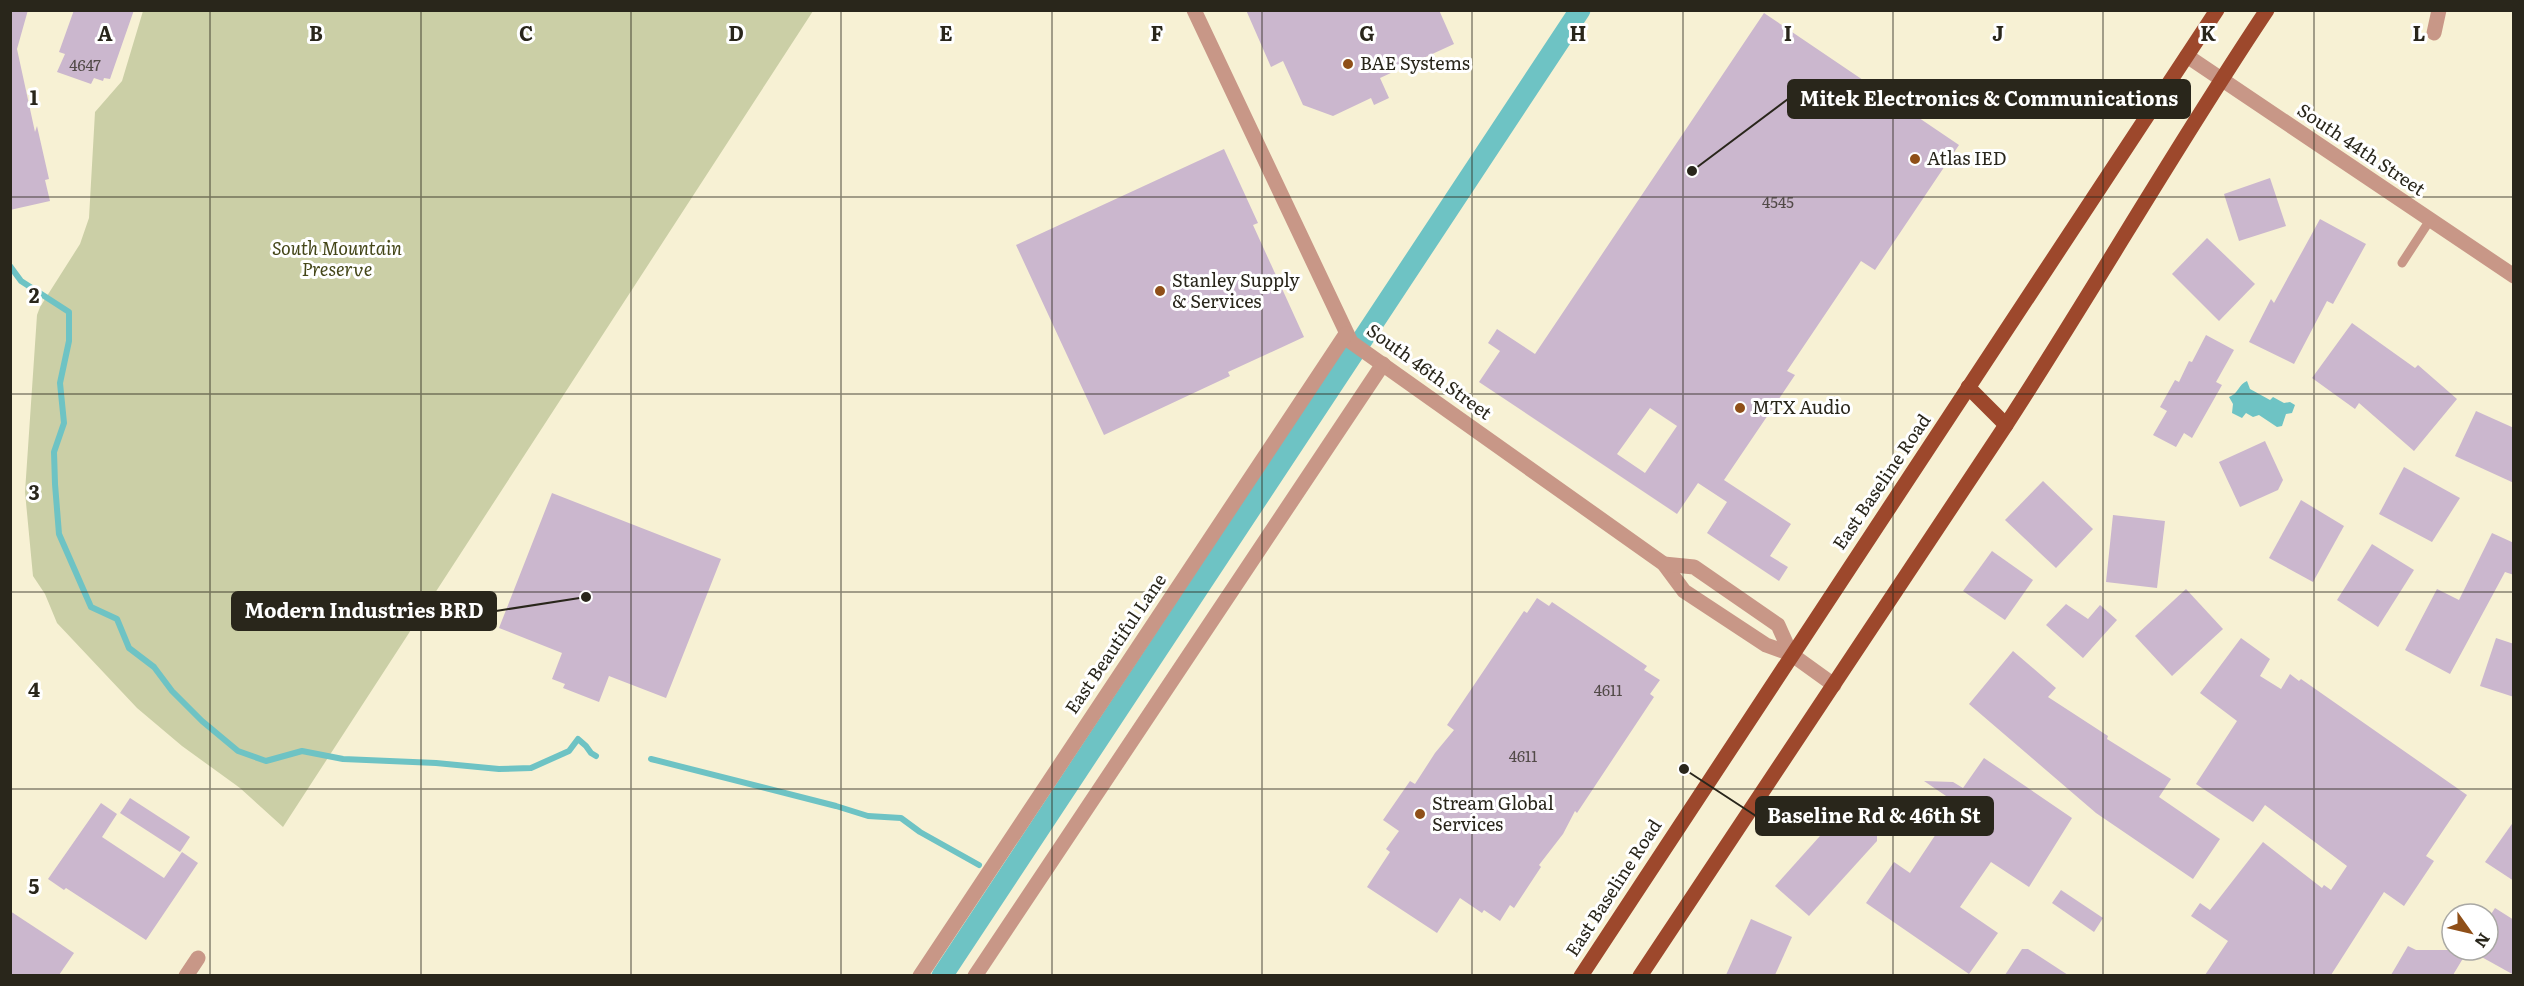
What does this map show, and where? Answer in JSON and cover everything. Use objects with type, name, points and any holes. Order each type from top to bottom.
[{"type":"main road","name":"East Baseline Road","points":[[1581,975],[2217,10]]},
{"type":"main road","points":[[1640,975],[2006,425],[2266,10]]},
{"type":"main road","points":[[1968,387],[2006,425]]},
{"type":"street","name":"South 46th Street","points":[[1194,10],[1349,338],[1367,354],[1664,564],[1684,591],[1766,645],[1791,654],[1834,685]]},
{"type":"street","points":[[2434,33],[2439,10]]},
{"type":"street","name":"South 44th Street","points":[[2187,56],[2514,276]]},
{"type":"street","name":"East Beautiful Lane","points":[[920,975],[1349,338]]},
{"type":"street","points":[[975,975],[1383,364]]},
{"type":"street","name":"South 46th Street","points":[[1664,564],[1694,567],[1778,625],[1791,654]]},
{"type":"street","points":[[186,975],[198,958]]},
{"type":"lane","points":[[2402,263],[2430,220]]},
{"type":"green space","name":"South Mountain Preserve","points":[[143,11],[813,11],[283,827],[240,788],[182,746],[137,708],[57,623],[45,594],[33,576],[25,492],[37,315],[80,244],[89,218],[95,112],[122,81]]},
{"type":"water","points":[[2247,381],[2250,389],[2270,400],[2273,397],[2284,403],[2290,402],[2295,405],[2292,413],[2286,414],[2282,426],[2277,427],[2259,415],[2253,417],[2246,413],[2242,418],[2232,413],[2233,404],[2229,397]]},
{"type":"building","points":[[10,10],[28,10],[17,49],[35,132],[37,126],[49,179],[45,180],[50,201],[10,210]]},
{"type":"building","points":[[74,10],[134,10],[110,79],[104,78],[103,81],[94,78],[91,84],[57,72],[65,54],[59,52]]},
{"type":"building","name":"BAE Systems","points":[[1246,10],[1439,10],[1454,44],[1380,78],[1389,98],[1374,105],[1371,98],[1333,116],[1303,105],[1283,61],[1271,67]]},
{"type":"building","points":[[1764,13],[1959,145],[1875,270],[1861,261],[1787,371],[1795,375],[1724,480],[1791,524],[1770,556],[1788,567],[1779,581],[1707,533],[1727,502],[1698,483],[1677,514],[1479,382],[1500,351],[1488,343],[1497,329],[1535,354]],"holes":[[[1650,408],[1677,426],[1645,473],[1617,454]]]},
{"type":"building","name":"Stanley Supply & Services","points":[[1224,149],[1258,223],[1253,225],[1304,337],[1228,372],[1230,376],[1104,435],[1016,245]]},
{"type":"building","points":[[2270,178],[2286,226],[2239,241],[2224,194]]},
{"type":"building","points":[[2320,219],[2366,244],[2333,304],[2327,301],[2294,364],[2249,342],[2271,299],[2274,303]]},
{"type":"building","points":[[2207,238],[2255,284],[2219,321],[2172,274]]},
{"type":"building","points":[[2352,323],[2415,368],[2418,365],[2457,399],[2414,451],[2359,403],[2355,409],[2312,378]]},
{"type":"building","points":[[2206,335],[2234,350],[2216,382],[2222,385],[2192,438],[2184,433],[2176,447],[2153,435],[2167,411],[2160,407],[2175,380],[2179,382],[2189,361],[2192,362]]},
{"type":"building","points":[[2476,411],[2514,428],[2514,483],[2455,456]]},
{"type":"building","points":[[2265,441],[2283,480],[2278,490],[2240,507],[2219,462]]},
{"type":"building","points":[[2404,467],[2460,498],[2432,542],[2379,514]]},
{"type":"building","points":[[2043,481],[2093,529],[2056,568],[2005,520]]},
{"type":"building","points":[[552,493],[721,559],[666,698],[609,676],[599,702],[563,688],[565,684],[552,679],[562,653],[499,628]]},
{"type":"building","points":[[2301,500],[2344,526],[2313,582],[2269,558]]},
{"type":"building","points":[[2113,515],[2165,521],[2157,588],[2106,582]]},
{"type":"building","points":[[2492,533],[2514,543],[2514,575],[2505,572],[2450,674],[2405,650],[2437,589],[2459,600]]},
{"type":"building","points":[[2372,544],[2414,570],[2378,627],[2337,600]]},
{"type":"building","points":[[1992,551],[2033,580],[2005,620],[1963,591]]},
{"type":"building","points":[[2186,589],[2223,629],[2172,676],[2135,636]]},
{"type":"building","points":[[1537,598],[1549,606],[1552,602],[1647,666],[1644,670],[1660,680],[1650,694],[1654,697],[1577,813],[1575,811],[1563,834],[1539,865],[1541,867],[1514,908],[1510,905],[1500,921],[1484,910],[1482,913],[1460,898],[1437,933],[1367,887],[1390,852],[1386,849],[1399,831],[1383,820],[1410,781],[1415,784],[1435,753],[1454,730],[1447,725],[1524,611],[1527,613]]},
{"type":"building","points":[[2066,604],[2088,619],[2100,605],[2117,620],[2083,658],[2046,625]]},
{"type":"building","points":[[2241,638],[2270,659],[2260,676],[2281,689],[2290,674],[2299,681],[2301,679],[2467,795],[2426,856],[2434,861],[2404,906],[2384,892],[2331,975],[2205,975],[2228,941],[2191,916],[2200,903],[2210,910],[2263,842],[2322,888],[2324,885],[2331,890],[2347,866],[2265,805],[2253,822],[2196,784],[2237,721],[2200,693]]},
{"type":"building","points":[[2496,638],[2514,644],[2514,697],[2480,686]]},
{"type":"building","points":[[2013,651],[2056,688],[2048,697],[2108,736],[2107,739],[2171,779],[2159,797],[2220,839],[2193,879],[2096,813],[1969,704]]},
{"type":"building","points":[[1984,758],[2072,818],[2029,887],[1991,862],[1960,907],[1998,933],[1969,974],[1866,903],[1894,862],[1910,873],[1940,828],[1932,822],[1949,798],[1924,781],[1953,782],[1963,788]]},
{"type":"building","points":[[130,798],[190,837],[180,852],[120,813]]},
{"type":"building","points":[[101,803],[117,814],[102,837],[164,878],[182,852],[198,863],[146,940],[66,888],[64,890],[48,879]]},
{"type":"building","points":[[1846,807],[1877,835],[1877,841],[1809,916],[1775,886]]},
{"type":"building","points":[[2514,821],[2514,881],[2485,862]]},
{"type":"building","points":[[2061,890],[2103,918],[2094,932],[2052,903]]},
{"type":"building","points":[[10,911],[74,953],[59,975],[10,975]]},
{"type":"building","points":[[2500,911],[2514,920],[2514,975],[2491,962],[2500,962]]},
{"type":"building","points":[[1751,919],[1792,937],[1775,975],[1726,975]]},
{"type":"building","points":[[2408,946],[2416,950],[2440,950],[2440,962],[2461,962],[2453,975],[2391,975]]},
{"type":"building","points":[[2022,949],[2028,949],[2068,975],[2005,975]]},
{"type":"waterway","points":[[942,976],[1580,10]]},
{"type":"waterway","points":[[10,266],[21,281],[69,312],[69,341],[60,383],[64,423],[54,452],[59,534],[91,607],[117,619],[129,648],[154,667],[172,691],[202,721],[238,751],[266,761],[302,751],[343,759],[436,763],[499,769],[531,768],[569,751],[578,739],[596,756]]},
{"type":"waterway","points":[[651,759],[868,816],[901,818],[920,832],[979,865]]},
{"type":"place","name":"BAE Systems","points":[[1348,64]]},
{"type":"place","name":"Atlas IED","points":[[1915,159]]},
{"type":"place","name":"Mitek Electronics & Communications","points":[[1692,171]]},
{"type":"place","name":"Stanley Supply & Services","points":[[1160,291]]},
{"type":"place","name":"MTX Audio","points":[[1740,408]]},
{"type":"place","name":"Modern Industries BRD","points":[[586,597]]},
{"type":"place","name":"Baseline Rd & 46th St","points":[[1684,769]]},
{"type":"place","name":"Stream Global Services","points":[[1420,814]]}]
